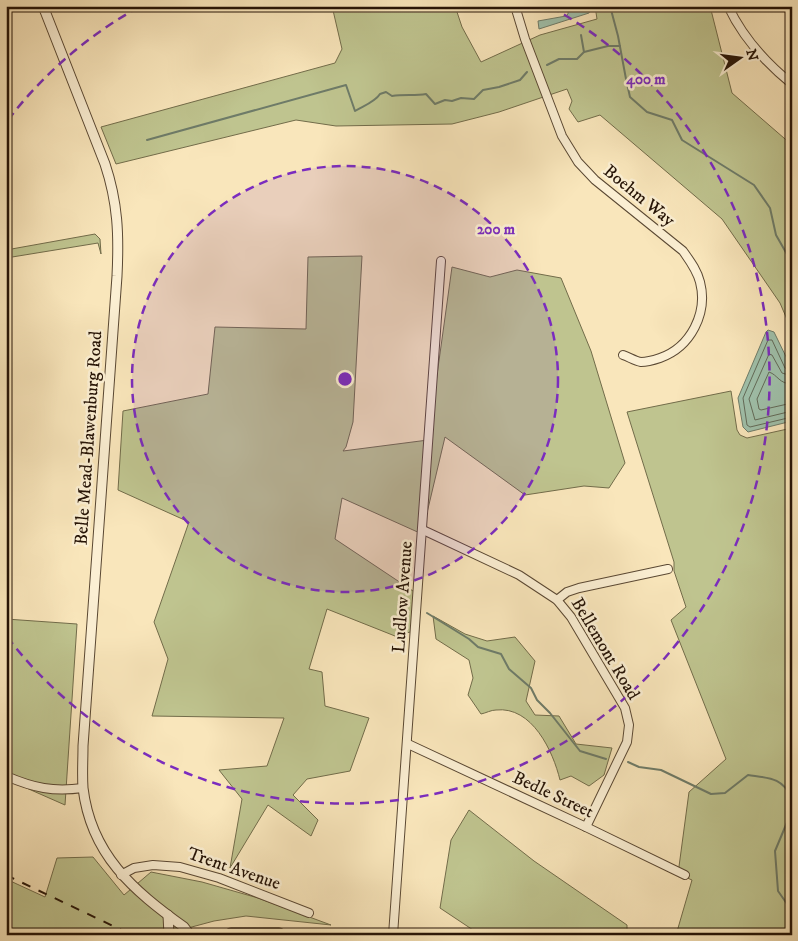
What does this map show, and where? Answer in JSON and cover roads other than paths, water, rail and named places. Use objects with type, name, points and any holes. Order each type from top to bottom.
[{"type":"highway","points":[[231,935],[279,935]]},
{"type":"street","name":"Belle Mead-Blawenburg Road","points":[[43,6],[105,164],[112,185],[118,224],[117,276],[83,746],[83,788],[98,841],[113,866],[121,875]]},
{"type":"street","name":"Boehm Way","points":[[515,6],[525,39],[562,136],[578,162],[595,180],[683,251],[694,266],[700,281],[702,303],[700,315],[692,333],[682,345],[665,356],[652,361],[643,362],[623,355]]},
{"type":"street","points":[[728,6],[745,35],[757,50],[792,84]]},
{"type":"street","name":"Ludlow Avenue","points":[[393,935],[441,260]]},
{"type":"street","name":"Bellemont Road","points":[[423,530],[519,575],[557,600],[571,618],[625,708],[629,725],[627,742],[586,827]]},
{"type":"street","points":[[557,600],[567,592],[579,588],[668,569]]},
{"type":"street","name":"Bedle Street","points":[[408,744],[685,875]]},
{"type":"street","points":[[6,776],[41,788],[56,790],[83,788]]},
{"type":"street","name":"Trent Avenue","points":[[121,875],[134,868],[152,865],[180,867],[227,880],[308,913]]},
{"type":"street","points":[[121,875],[145,898],[184,926],[190,935]]},
{"type":"street","points":[[168,915],[170,932]]},
{"type":"water","points":[[568,6],[589,6],[590,11],[589,13],[539,29],[538,21],[566,16],[568,14]]},
{"type":"water","points":[[768,330],[774,332],[792,369],[792,421],[748,432],[743,427],[738,398]]},
{"type":"waterway","points":[[610,6],[630,97],[647,112],[672,120],[682,140],[754,185],[770,208],[776,235],[792,263]]},
{"type":"waterway","points":[[581,35],[584,52]]},
{"type":"waterway","points":[[547,65],[559,59],[577,59],[584,52],[608,46],[620,46]]},
{"type":"waterway","points":[[147,140],[346,85],[355,111],[386,92],[392,96],[426,94],[435,104],[445,100],[474,99],[483,90],[520,80],[527,72]]},
{"type":"waterway","points":[[427,613],[469,639],[478,647],[501,654],[509,669],[531,688],[537,700],[550,713],[580,751],[606,759]]},
{"type":"waterway","points":[[628,762],[639,767],[661,770],[711,794],[725,793],[748,775],[769,778],[784,786],[792,798]]},
{"type":"waterway","points":[[792,816],[788,820],[775,851],[778,891],[792,911]]},
{"type":"railway","points":[[6,875],[132,935]]}]
